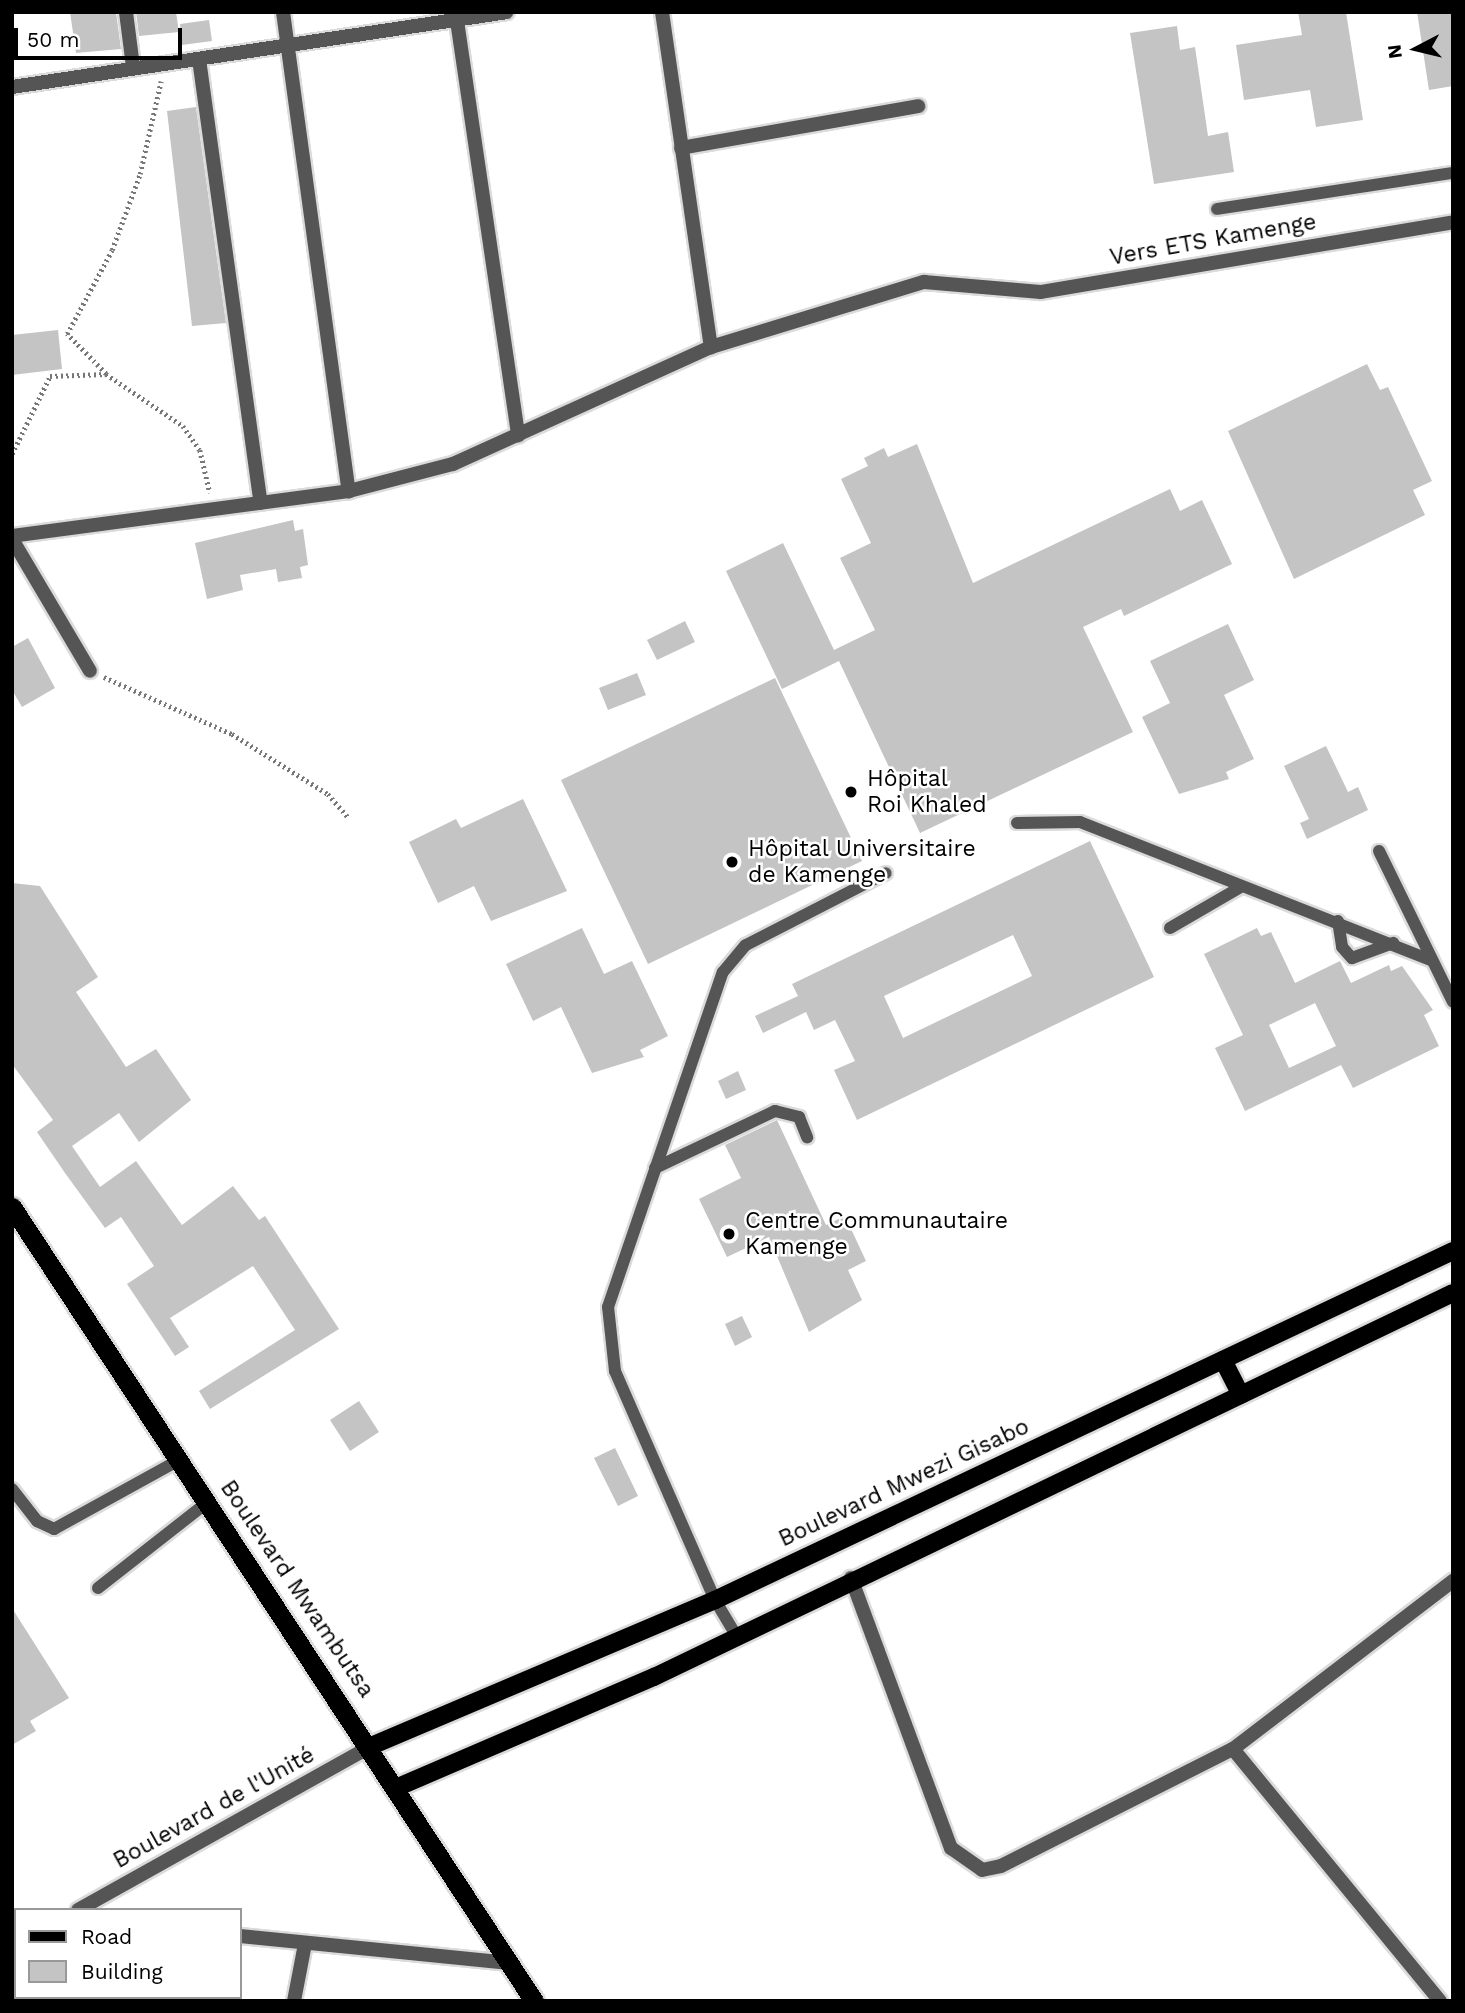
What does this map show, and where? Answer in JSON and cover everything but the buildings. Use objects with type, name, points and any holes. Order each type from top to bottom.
[{"type":"highway","name":"Boulevard Mwambutsa","points":[[14,1215],[209,1501],[398,1787],[534,2001]]},
{"type":"main road","name":"Boulevard Mwezi Gisabo","points":[[371,1746],[715,1600],[1453,1251]]},
{"type":"main road","points":[[398,1787],[737,1636],[851,1578],[1453,1293]]},
{"type":"main road","points":[[1223,1360],[1241,1395]]},
{"type":"street","points":[[126,12],[133,67]]},
{"type":"street","points":[[283,12],[349,491]]},
{"type":"street","points":[[12,87],[133,67],[287,48],[457,17],[506,12]]},
{"type":"street","points":[[662,12],[711,347]]},
{"type":"street","points":[[457,17],[518,435]]},
{"type":"street","points":[[199,59],[261,503]]},
{"type":"street","points":[[681,148],[918,106]]},
{"type":"street","name":"Vers ETS Kamenge","points":[[12,538],[349,491],[453,464],[711,347],[924,282],[981,282],[1041,292],[1453,222]]},
{"type":"street","points":[[12,538],[90,671]]},
{"type":"street","points":[[851,1578],[951,1848],[964,1863],[982,1870],[1001,1866],[1233,1749],[1453,1581]]},
{"type":"street","name":"Boulevard de l'Unité","points":[[82,1908],[371,1746]]},
{"type":"street","points":[[1233,1749],[1440,2001]]},
{"type":"street","points":[[242,1936],[510,1963]]},
{"type":"street","points":[[294,2001],[305,1944]]},
{"type":"lane","points":[[1217,209],[1453,173]]},
{"type":"lane","points":[[1017,823],[1080,822],[1239,888],[1338,921],[1432,961]]},
{"type":"lane","points":[[1379,851],[1453,1002]]},
{"type":"lane","points":[[737,1636],[715,1600],[609,1347],[608,1307],[655,1168],[733,957],[887,873]]},
{"type":"lane","points":[[1170,928],[1239,888]]},
{"type":"lane","points":[[1338,921],[1342,947],[1352,958],[1393,943]]},
{"type":"lane","points":[[655,1168],[775,1111],[799,1116],[807,1137]]},
{"type":"lane","points":[[12,1489],[37,1521],[54,1529],[181,1459]]},
{"type":"lane","points":[[98,1588],[209,1501]]},
{"type":"path","points":[[163,63],[140,174],[112,250],[67,334],[106,374],[183,426],[201,450],[213,509]]},
{"type":"path","points":[[12,454],[50,376],[106,374]]},
{"type":"path","points":[[90,671],[232,734],[328,794],[348,817]]},
{"type":"place","name":"Hôpital Roi Khaled","points":[[851,792]]},
{"type":"place","name":"Hôpital Universitaire de Kamenge","points":[[732,862]]},
{"type":"place","name":"Centre Communautaire Kamenge","points":[[729,1234]]}]
